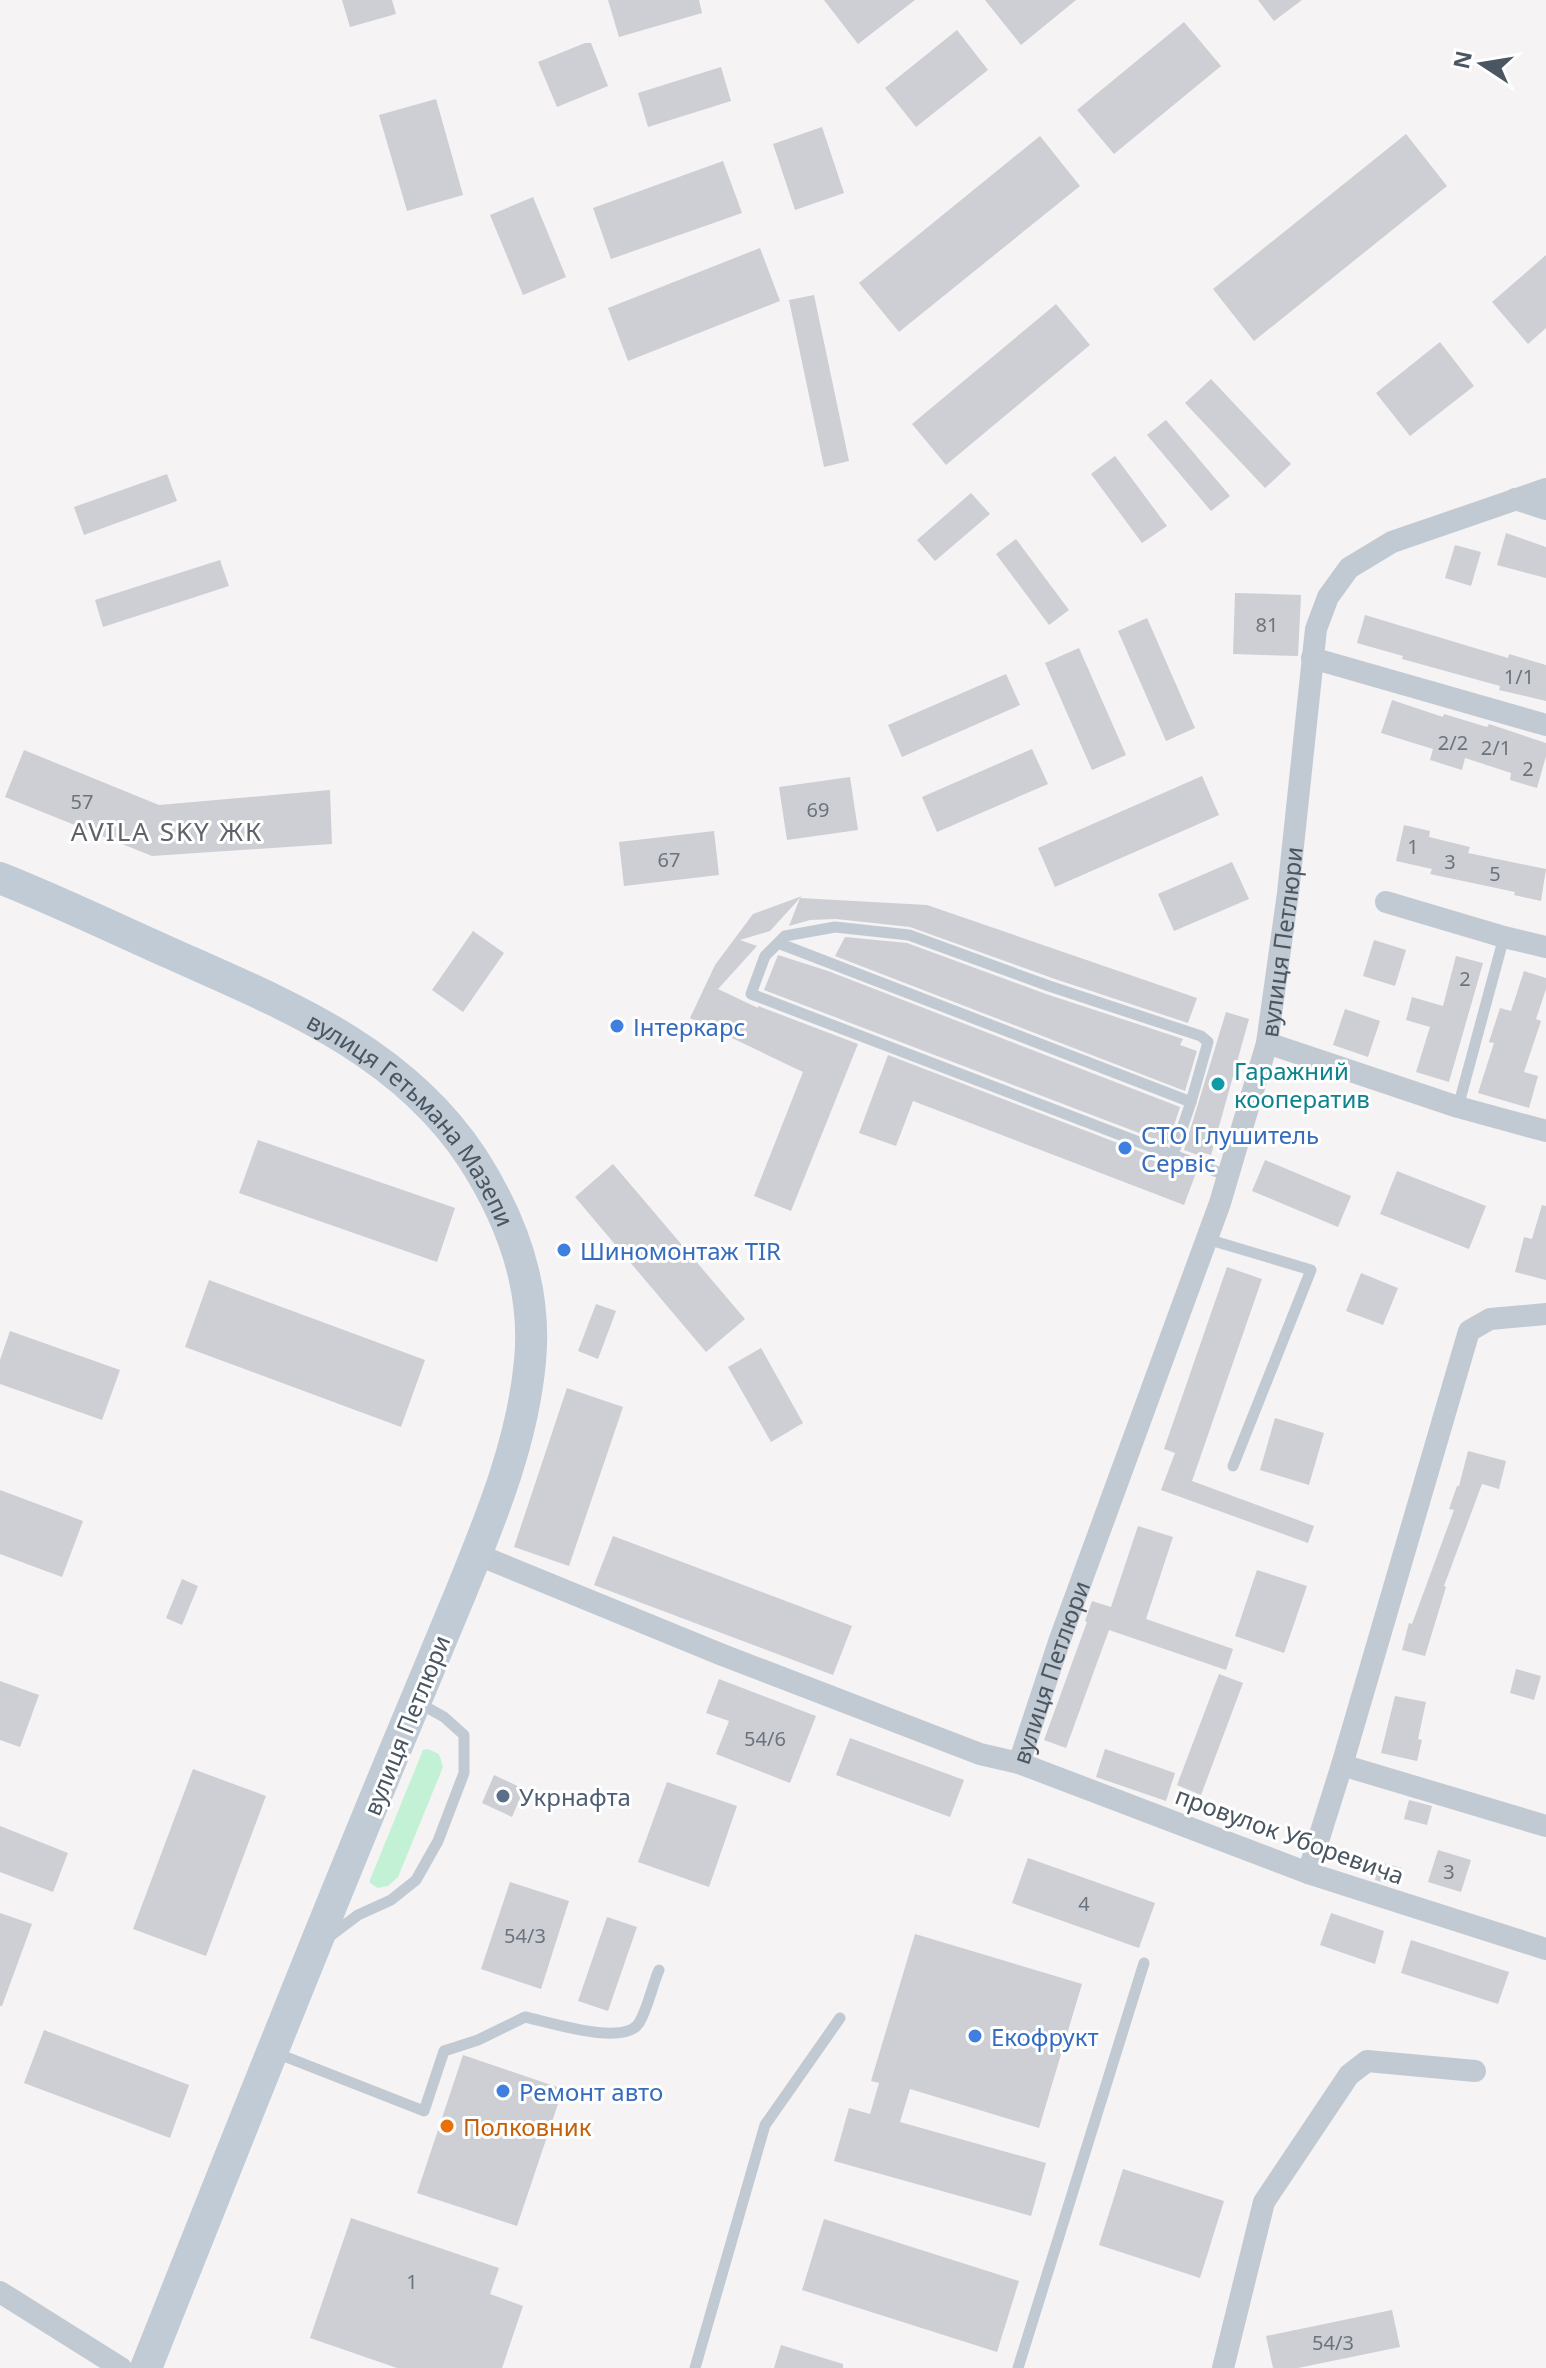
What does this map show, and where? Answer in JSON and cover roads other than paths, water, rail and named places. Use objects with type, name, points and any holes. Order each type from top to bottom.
[{"type":"main road","name":"вулиця Гетьмана Мазепи","points":[[0,878],[258,992],[331,1028],[375,1057],[409,1086],[471,1157],[497,1201],[517,1245],[531,1307],[531,1358],[525,1400],[509,1463],[476,1554]]},
{"type":"main road","name":"вулиця Петлюри","points":[[146,2368],[313,1948],[476,1554]]},
{"type":"street","name":"вулиця Петлюри","points":[[476,1554],[720,1654],[980,1754],[1019,1763],[1060,1639],[1207,1239],[1267,1043],[1288,893],[1312,658],[1316,629],[1328,597],[1349,568],[1392,542],[1546,489]]},
{"type":"street","points":[[1515,499],[1546,509]]},
{"type":"street","points":[[1312,658],[1546,725]]},
{"type":"street","points":[[1386,902],[1546,947]]},
{"type":"street","points":[[1267,1043],[1458,1107],[1546,1131]]},
{"type":"street","points":[[1308,1873],[1469,1331],[1490,1319],[1546,1314]]},
{"type":"street","name":"провулок Уборевича","points":[[1019,1763],[1308,1873],[1540,1950]]},
{"type":"street","points":[[1342,1765],[1546,1826]]},
{"type":"street","points":[[1223,2368],[1264,2202],[1349,2075],[1367,2061],[1475,2071]]},
{"type":"street","points":[[0,2292],[121,2368]]},
{"type":"lane","points":[[1173,1155],[1208,1042],[1201,1036],[1049,986],[909,935],[835,927],[785,936],[765,956],[751,994],[1228,1176]]},
{"type":"lane","points":[[1458,1107],[1504,937]]},
{"type":"lane","points":[[778,943],[1191,1102]]},
{"type":"lane","points":[[1207,1239],[1311,1270],[1233,1466]]},
{"type":"lane","points":[[313,1948],[358,1915],[391,1900],[416,1880],[438,1841],[464,1773],[464,1735],[444,1717],[416,1701]]},
{"type":"lane","points":[[1018,2368],[1144,1963]]},
{"type":"lane","points":[[272,2052],[424,2111],[444,2051],[478,2040],[525,2017],[583,2031],[623,2034],[638,2025],[659,1970]]},
{"type":"lane","points":[[695,2368],[765,2125],[840,2018]]},
{"type":"place","name":"Інтеркарс","points":[[617,1026]]},
{"type":"place","name":"Гаражний кооператив","points":[[1218,1084]]},
{"type":"place","name":"СТО Глушитель Сервіс","points":[[1125,1148]]},
{"type":"place","name":"Шиномонтаж TIR","points":[[564,1250]]},
{"type":"place","name":"Укрнафта","points":[[503,1796]]},
{"type":"place","name":"Екофрукт","points":[[975,2036]]},
{"type":"place","name":"Ремонт авто","points":[[503,2091]]},
{"type":"place","name":"Полковник","points":[[447,2126]]},
{"type":"district","name":"AVILA SKY ЖК","points":[[167,831]]}]
